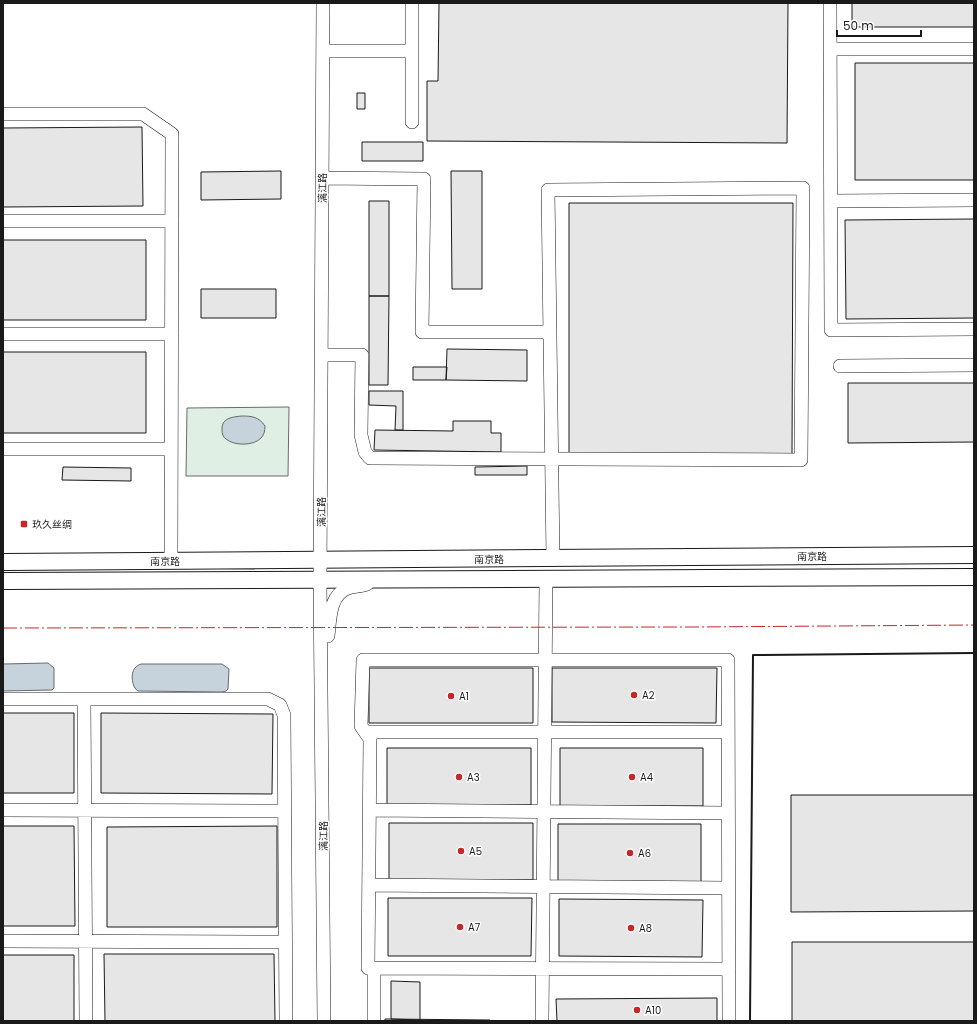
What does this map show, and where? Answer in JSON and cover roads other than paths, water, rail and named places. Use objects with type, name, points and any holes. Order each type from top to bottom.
[{"type":"main road","name":"南京路","points":[[3,562],[974,555]]},
{"type":"main road","name":"南京路","points":[[3,581],[974,577]]},
{"type":"street","name":"漓江路","points":[[323,3],[320,580],[324,1021]]},
{"type":"street","points":[[412,3],[412,122]]},
{"type":"street","points":[[830,3],[831,330],[974,329]]},
{"type":"street","points":[[830,49],[974,49]]},
{"type":"street","points":[[323,52],[412,52]]},
{"type":"street","points":[[3,114],[143,114],[172,134],[171,561]]},
{"type":"street","points":[[322,178],[424,178],[422,332],[550,332]]},
{"type":"street","points":[[322,355],[362,355],[361,434],[365,452],[370,458],[551,459],[801,460],[803,188],[548,190],[551,459],[553,558]]},
{"type":"street","points":[[831,201],[974,200]]},
{"type":"street","points":[[3,221],[172,221]]},
{"type":"street","points":[[3,334],[172,334]]},
{"type":"street","points":[[840,366],[974,366]]},
{"type":"street","points":[[3,449],[172,449]]},
{"type":"street","points":[[542,1021],[546,579]]},
{"type":"street","points":[[321,692],[330,615],[333,602],[348,588],[388,580]]},
{"type":"street","points":[[729,969],[368,968],[370,739],[361,726],[363,660],[728,660],[728,888],[729,969],[729,1021]]},
{"type":"street","points":[[3,699],[268,699],[280,705],[284,715],[286,1021]]},
{"type":"street","points":[[84,699],[86,1021]]},
{"type":"street","points":[[366,732],[728,732]]},
{"type":"street","points":[[3,810],[284,811]]},
{"type":"street","points":[[370,810],[728,813]]},
{"type":"street","points":[[369,885],[728,888]]},
{"type":"street","points":[[3,941],[285,942]]},
{"type":"street","points":[[374,968],[374,1021]]},
{"type":"place","name":"玖久丝绸","points":[[24,524]]},
{"type":"place","name":"A2","points":[[634,695]]},
{"type":"place","name":"A1","points":[[451,696]]},
{"type":"place","name":"A3","points":[[459,777]]},
{"type":"place","name":"A4","points":[[632,777]]},
{"type":"place","name":"A5","points":[[461,851]]},
{"type":"place","name":"A6","points":[[630,853]]},
{"type":"place","name":"A7","points":[[460,927]]},
{"type":"place","name":"A8","points":[[631,928]]},
{"type":"place","name":"A10","points":[[637,1010]]}]
